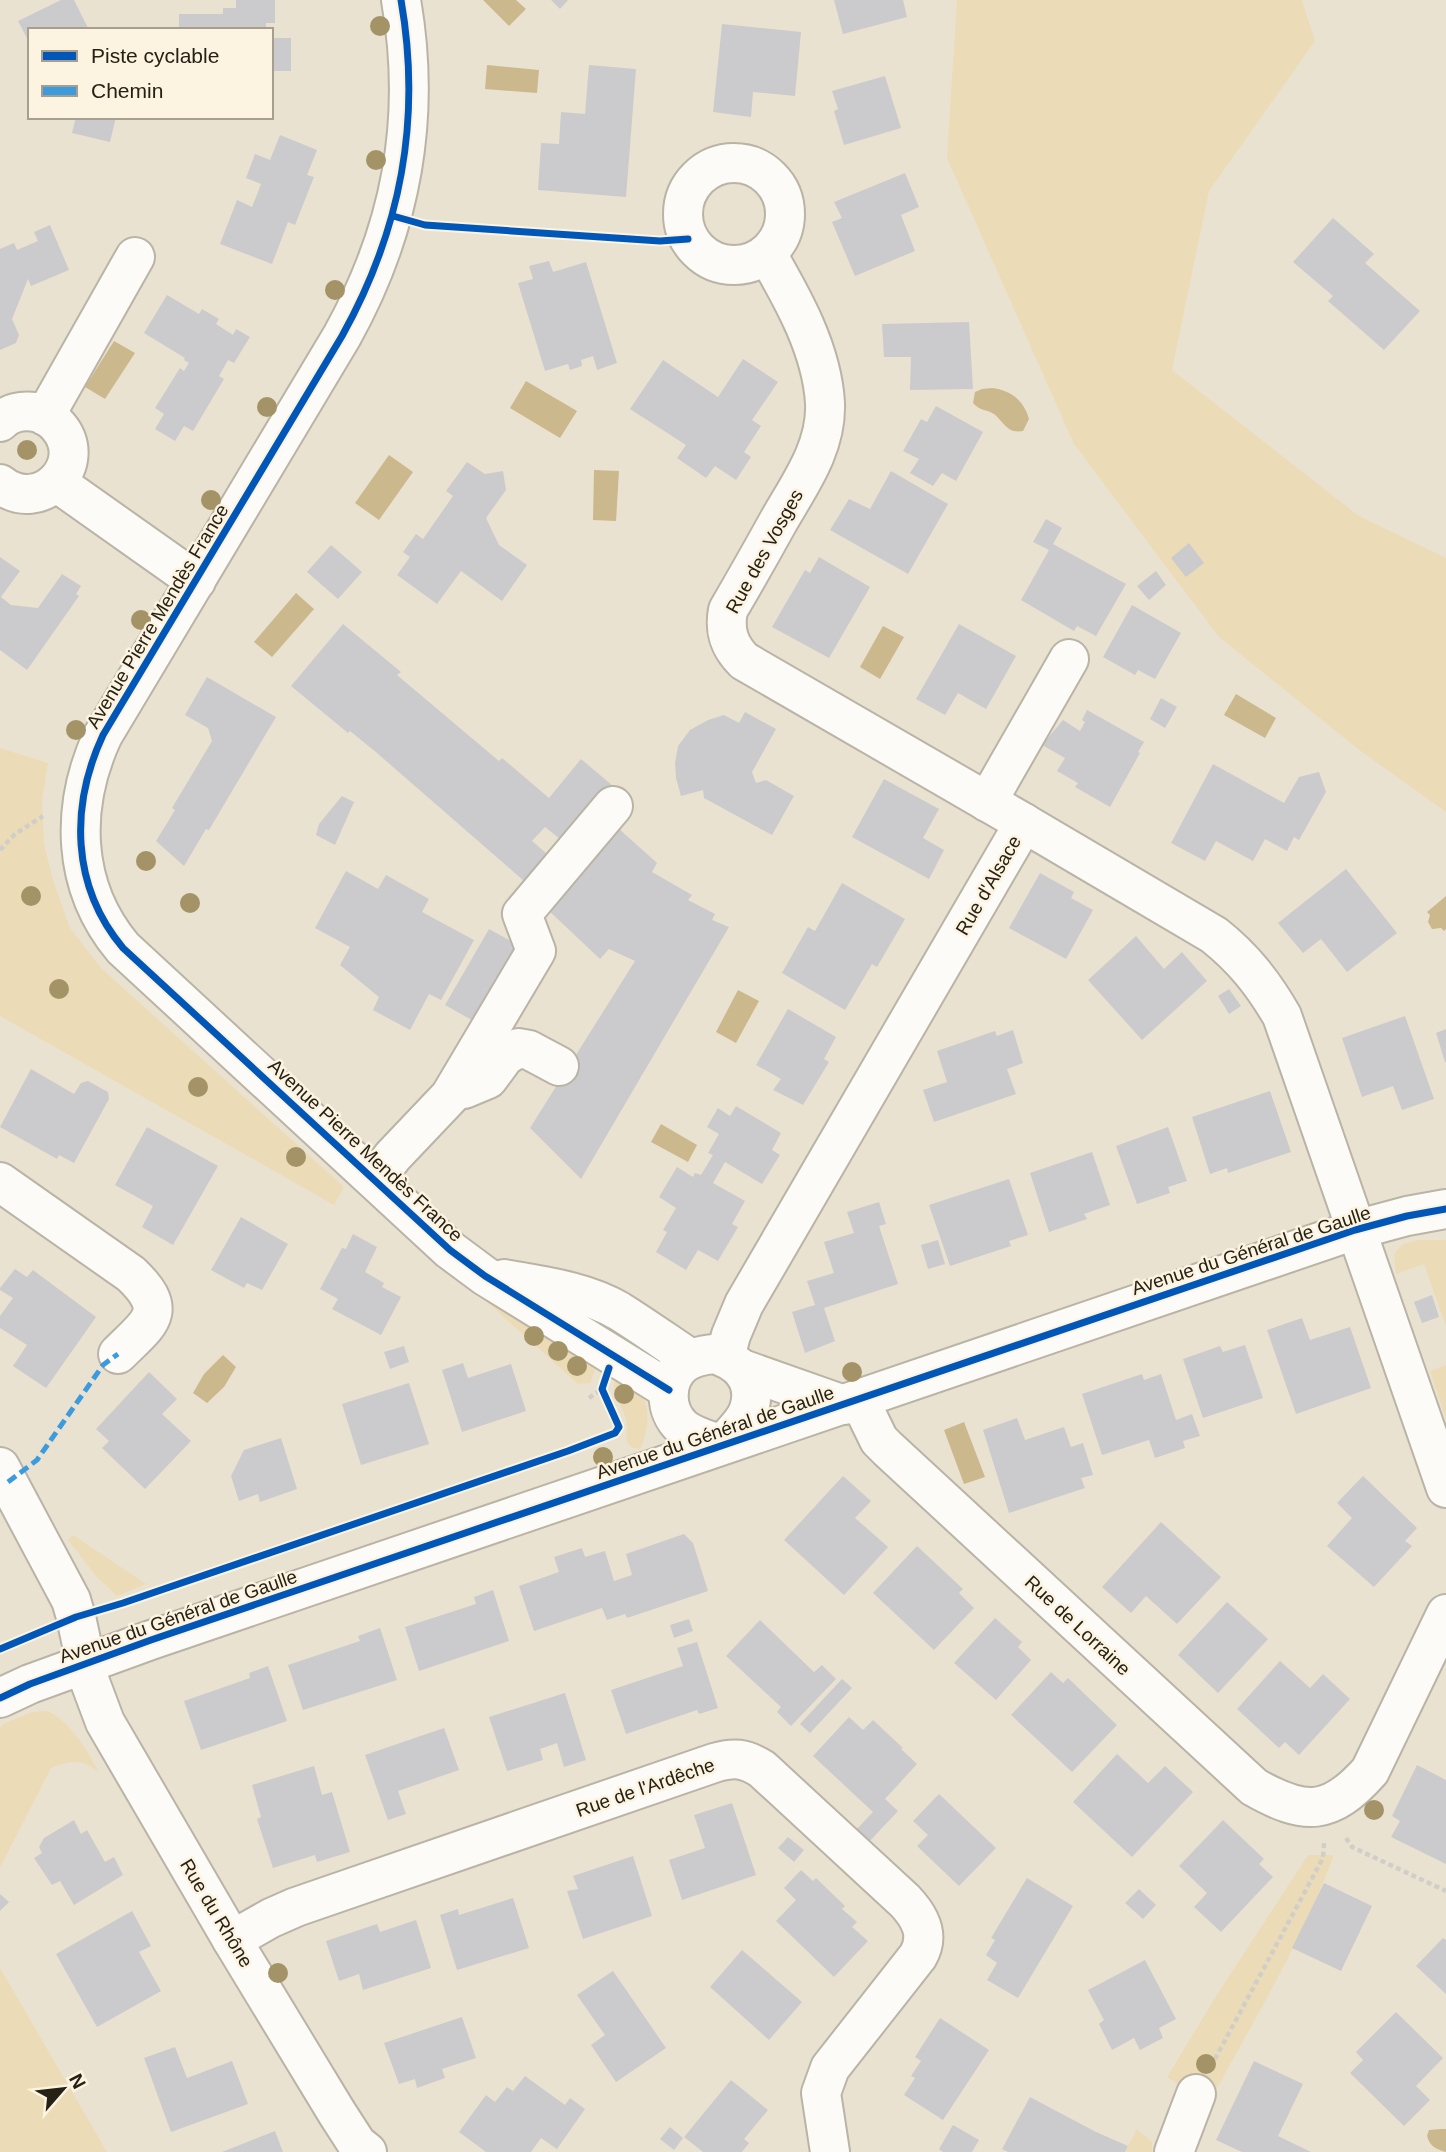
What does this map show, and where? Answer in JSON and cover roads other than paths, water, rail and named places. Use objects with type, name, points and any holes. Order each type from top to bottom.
[{"type":"street","name":"Avenue Pierre Mendès France","points":[[401,0],[410,89],[407,130],[393,216],[384,246],[359,305],[103,735],[87,775],[82,805],[81,842],[84,867],[100,915],[123,948],[450,1250],[670,1401]]},
{"type":"street","points":[[735,163],[752,166],[767,175],[779,189],[785,206],[785,223],[779,241],[767,254],[754,262],[724,265],[710,260],[688,239],[683,222],[683,204],[690,187],[701,174],[717,165],[735,163]]},
{"type":"street","name":"Rue des Vosges","points":[[767,254],[801,318],[821,378],[825,404],[813,462],[728,610],[726,634],[744,661],[1024,823]]},
{"type":"street","points":[[45,416],[135,257]]},
{"type":"street","points":[[0,422],[5,417],[21,411],[37,412],[52,419],[63,432],[68,447],[68,463],[61,478],[49,489],[33,495],[17,493],[0,484]]},
{"type":"street","points":[[56,482],[196,581]]},
{"type":"street","points":[[987,802],[1069,659]]},
{"type":"street","points":[[375,1179],[450,1096],[536,951],[522,914],[613,806]]},
{"type":"street","name":"Rue d'Alsace","points":[[719,1362],[744,1304],[1024,823],[1214,934],[1254,972],[1282,1016],[1354,1230]]},
{"type":"street","points":[[450,1096],[488,1079],[505,1056],[518,1048],[529,1050],[559,1066]]},
{"type":"street","points":[[0,1182],[131,1274],[150,1295],[153,1313],[149,1323],[118,1354]]},
{"type":"street","name":"Avenue du Général de Gaulle","points":[[0,1698],[30,1684],[150,1640],[1354,1230],[1407,1216],[1445,1210]]},
{"type":"street","points":[[1354,1230],[1372,1273],[1446,1488]]},
{"type":"street","name":"Avenue Pierre Mendès France","points":[[485,1276],[559,1289],[600,1302],[719,1362],[851,1402]]},
{"type":"street","points":[[670,1401],[683,1428],[722,1445],[749,1410],[749,1381],[719,1362],[676,1372],[670,1401],[670,1463]]},
{"type":"street","name":"Rue de Lorraine","points":[[851,1402],[888,1449],[1254,1787],[1275,1799],[1296,1805],[1328,1805],[1349,1793],[1370,1771],[1446,1614]]},
{"type":"street","name":"Rue du Rhône","points":[[0,1467],[71,1600],[90,1682],[105,1722],[337,2113],[358,2144],[367,2152]]},
{"type":"street","name":"Rue de l'Ardêche","points":[[232,1940],[271,1918],[296,1908],[714,1763],[738,1758],[751,1762],[905,1901],[920,1920],[923,1931],[922,1949],[918,1956],[830,2068],[821,2093],[830,2152]]},
{"type":"street","points":[[1174,2152],[1196,2094]]}]
